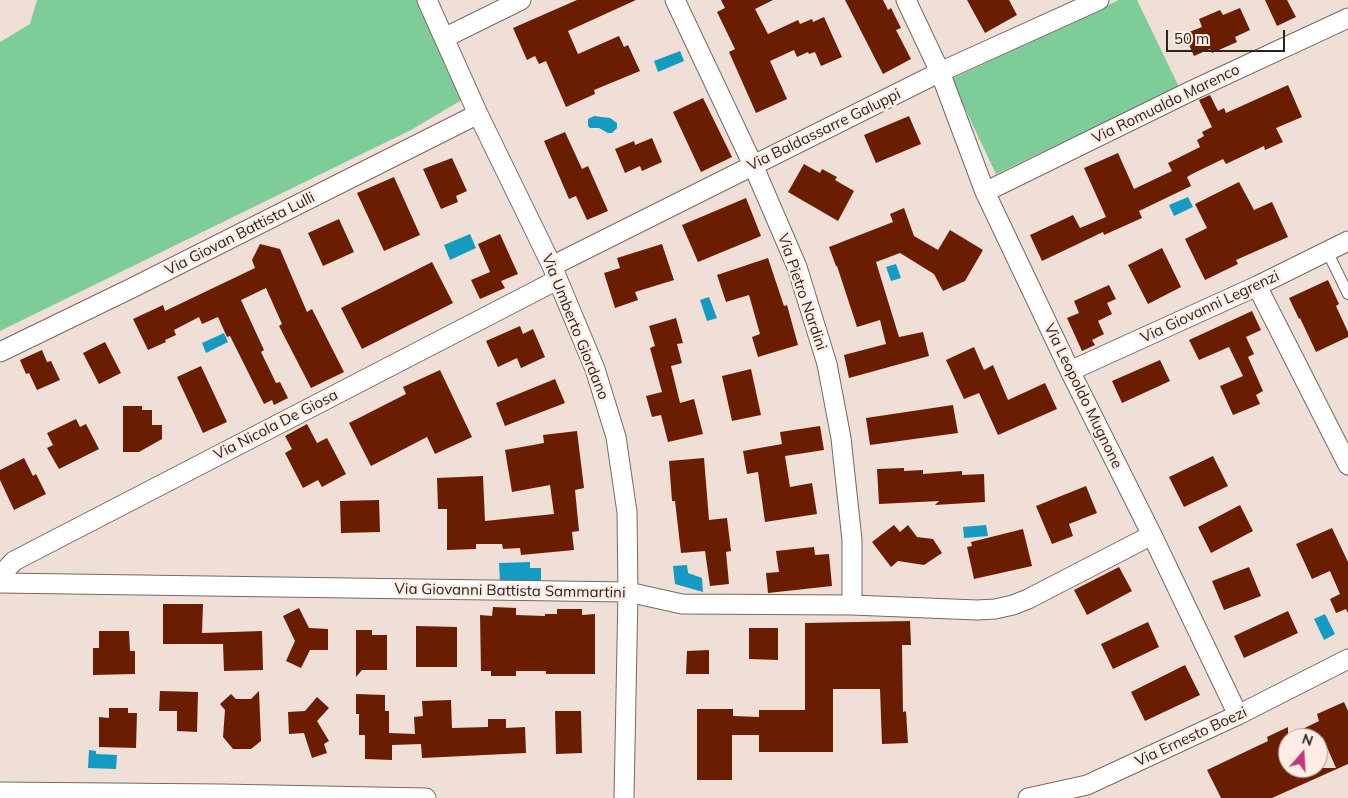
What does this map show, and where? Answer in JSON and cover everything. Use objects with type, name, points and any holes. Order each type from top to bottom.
[{"type":"street","name":"Via Umberto Giordano","points":[[427,0],[478,114],[554,273],[595,369],[616,437],[627,512],[628,592],[624,798]]},
{"type":"street","points":[[444,38],[521,0]]},
{"type":"street","name":"Via Pietro Nardini","points":[[676,0],[753,165],[797,268],[827,364],[841,438],[852,540],[852,605]]},
{"type":"street","name":"Via Leopoldo Mugnone","points":[[906,0],[940,72],[985,192],[1238,715]]},
{"type":"street","name":"Via Baldassarre Galuppi","points":[[554,273],[753,165],[940,72],[1099,0]]},
{"type":"street","name":"Via Romualdo Marenco","points":[[985,192],[1193,90],[1348,18]]},
{"type":"street","name":"Via Giovan Battista Lulli","points":[[0,352],[132,288],[478,114]]},
{"type":"street","name":"Via Giovanni Legrenzi","points":[[1070,371],[1258,286],[1348,241]]},
{"type":"street","name":"Via Nicola De Giosa","points":[[0,576],[14,561],[554,273]]},
{"type":"street","points":[[1258,286],[1348,466]]},
{"type":"street","name":"Via Giovanni Battista Sammartini","points":[[0,583],[628,592],[682,604],[852,605],[977,610],[1013,605],[1044,592],[1152,535]]},
{"type":"street","name":"Via Ernesto Boezi","points":[[1028,798],[1087,785],[1238,715],[1348,659]]},
{"type":"street","points":[[0,792],[426,798]]},
{"type":"lane","points":[[1327,251],[1348,294]]},
{"type":"green space","points":[[37,0],[426,0],[470,95],[411,130],[0,331],[0,42],[30,24]]},
{"type":"green space","points":[[1119,0],[1137,0],[1179,87],[996,174],[951,79]]},
{"type":"water","points":[[680,51],[684,61],[658,72],[654,61]]},
{"type":"water","points":[[594,116],[610,118],[617,123],[617,128],[612,133],[608,133],[599,128],[590,128],[588,126],[588,119]]},
{"type":"water","points":[[1188,197],[1193,207],[1174,216],[1169,205]]},
{"type":"water","points":[[470,234],[476,248],[450,260],[444,245]]},
{"type":"water","points":[[896,264],[901,278],[891,281],[886,267]]},
{"type":"water","points":[[709,297],[717,318],[707,321],[700,300]]},
{"type":"water","points":[[224,333],[228,342],[206,353],[202,343]]},
{"type":"water","points":[[986,525],[988,536],[964,538],[963,527]]},
{"type":"water","points":[[530,562],[530,568],[541,568],[541,581],[500,582],[499,563]]},
{"type":"water","points":[[687,565],[688,573],[702,578],[703,592],[675,584],[673,566]]},
{"type":"water","points":[[1325,614],[1335,634],[1324,640],[1314,619]]},
{"type":"water","points":[[89,750],[96,751],[96,754],[117,755],[116,769],[88,768]]},
{"type":"building","points":[[577,0],[636,0],[568,31],[578,54],[619,36],[624,47],[628,45],[640,71],[594,90],[595,94],[566,107],[546,61],[539,64],[535,56],[527,60],[513,28]]},
{"type":"building","points":[[721,0],[773,0],[755,9],[768,34],[798,20],[800,24],[812,19],[813,22],[824,17],[842,57],[821,66],[815,52],[809,54],[808,52],[797,57],[794,50],[770,61],[787,99],[756,113],[729,52],[735,49],[717,12],[725,8]]},
{"type":"building","points":[[845,0],[883,0],[888,10],[891,8],[901,28],[896,30],[911,59],[883,74]]},
{"type":"building","points":[[967,0],[1009,0],[1017,15],[985,33]]},
{"type":"building","points":[[1265,0],[1287,0],[1296,17],[1277,26]]},
{"type":"building","points":[[1240,8],[1250,30],[1235,37],[1237,42],[1212,53],[1210,49],[1194,56],[1184,34],[1202,27],[1199,19],[1220,10],[1223,15]]},
{"type":"building","points":[[1288,85],[1302,117],[1276,128],[1283,142],[1265,150],[1264,146],[1226,164],[1223,159],[1192,174],[1187,177],[1191,186],[1139,211],[1142,218],[1104,235],[1103,232],[1042,261],[1030,235],[1073,215],[1080,228],[1106,217],[1084,168],[1118,153],[1134,189],[1172,171],[1168,163],[1200,147],[1197,140],[1204,136],[1202,132],[1212,127],[1199,100],[1210,95],[1218,111],[1224,108],[1226,113]]},
{"type":"building","points":[[703,98],[732,157],[701,172],[673,112]]},
{"type":"building","points":[[909,116],[921,144],[876,163],[864,135]]},
{"type":"building","points":[[565,132],[582,169],[588,166],[608,211],[587,220],[576,196],[569,199],[544,141]]},
{"type":"building","points":[[652,138],[662,162],[642,171],[640,166],[625,173],[615,149],[634,141],[635,145]]},
{"type":"building","points":[[452,158],[467,191],[456,196],[458,202],[441,209],[423,169]]},
{"type":"building","points":[[804,164],[820,173],[822,169],[837,177],[835,180],[854,191],[838,221],[788,192]]},
{"type":"building","points":[[394,177],[420,235],[384,251],[357,193]]},
{"type":"building","points":[[1239,182],[1254,210],[1272,202],[1288,237],[1236,260],[1238,264],[1205,280],[1185,239],[1207,228],[1195,204]]},
{"type":"building","points":[[746,198],[761,236],[698,262],[682,225]]},
{"type":"building","points":[[904,208],[914,236],[938,250],[950,230],[983,250],[965,281],[943,291],[934,274],[900,253],[876,262],[899,337],[923,332],[929,356],[849,378],[844,355],[886,344],[880,320],[857,327],[829,247],[893,222],[890,214]]},
{"type":"building","points":[[339,219],[354,252],[323,266],[308,233]]},
{"type":"building","points":[[500,234],[518,274],[501,281],[505,288],[480,299],[471,280],[490,272],[478,244]]},
{"type":"building","points":[[260,244],[280,249],[307,312],[312,309],[344,372],[311,388],[279,326],[282,324],[266,288],[241,300],[264,350],[261,352],[276,383],[280,382],[288,398],[274,405],[272,400],[264,404],[230,336],[227,337],[218,317],[202,324],[199,317],[174,330],[176,335],[165,340],[166,342],[148,350],[133,319],[163,305],[165,311],[255,268],[252,260]]},
{"type":"building","points":[[662,244],[674,280],[635,292],[638,300],[615,308],[604,273],[620,268],[617,258]]},
{"type":"building","points":[[1162,248],[1181,287],[1148,304],[1128,265]]},
{"type":"building","points":[[768,258],[784,306],[787,305],[798,345],[758,357],[752,337],[760,334],[749,295],[726,302],[717,275]]},
{"type":"building","points":[[432,262],[453,303],[362,349],[341,308]]},
{"type":"building","points":[[1328,280],[1339,304],[1336,306],[1348,332],[1348,337],[1316,352],[1289,298]]},
{"type":"building","points":[[1109,285],[1116,299],[1107,303],[1112,314],[1098,321],[1104,334],[1092,340],[1095,345],[1082,351],[1067,318],[1079,313],[1074,301]]},
{"type":"building","points":[[1252,311],[1261,330],[1246,337],[1254,354],[1248,357],[1263,391],[1256,395],[1260,404],[1233,415],[1220,386],[1243,376],[1229,347],[1199,360],[1189,340]]},
{"type":"building","points":[[676,318],[683,343],[677,344],[682,363],[671,366],[680,403],[694,399],[703,434],[668,442],[661,415],[652,417],[646,396],[662,392],[650,348],[655,346],[649,326]]},
{"type":"building","points":[[520,326],[523,334],[533,329],[545,357],[521,368],[517,358],[498,367],[486,341]]},
{"type":"building","points":[[105,342],[121,373],[99,384],[83,353]]},
{"type":"building","points":[[974,347],[984,370],[993,365],[1008,400],[1045,383],[1057,409],[998,435],[979,393],[964,399],[946,360]]},
{"type":"building","points":[[42,350],[47,362],[51,361],[60,380],[37,390],[29,373],[26,374],[20,360]]},
{"type":"building","points":[[1160,360],[1170,381],[1122,403],[1112,381]]},
{"type":"building","points":[[201,366],[227,422],[203,433],[177,377]]},
{"type":"building","points":[[751,369],[761,415],[732,421],[722,376]]},
{"type":"building","points":[[440,370],[472,437],[435,454],[427,437],[371,466],[349,423],[406,394],[403,387]]},
{"type":"building","points":[[555,379],[565,403],[505,426],[496,403]]},
{"type":"building","points":[[953,405],[958,433],[870,445],[866,418]]},
{"type":"building","points":[[123,406],[142,406],[142,410],[152,410],[152,425],[162,425],[162,439],[139,452],[123,452]]},
{"type":"building","points":[[76,419],[80,427],[86,424],[99,449],[59,469],[47,448],[53,445],[47,433]]},
{"type":"building","points":[[307,424],[317,443],[327,438],[346,474],[322,487],[318,480],[303,488],[285,453],[292,449],[285,436]]},
{"type":"building","points":[[820,426],[824,450],[785,456],[790,487],[812,483],[817,514],[765,522],[758,472],[747,474],[743,451],[782,444],[780,432]]},
{"type":"building","points":[[577,431],[584,488],[575,490],[579,531],[572,532],[574,550],[521,555],[520,548],[503,549],[502,544],[476,544],[476,549],[447,550],[447,509],[438,509],[437,478],[483,476],[485,521],[554,514],[550,485],[512,492],[505,450],[544,443],[543,435]]},
{"type":"building","points":[[1213,456],[1228,486],[1184,507],[1169,477]]},
{"type":"building","points":[[24,458],[33,476],[36,474],[46,494],[14,510],[0,480],[0,470]]},
{"type":"building","points":[[704,458],[709,520],[727,518],[731,551],[726,552],[729,584],[710,586],[705,551],[681,553],[675,501],[672,501],[669,461]]},
{"type":"building","points":[[904,468],[904,471],[923,470],[923,474],[962,471],[962,475],[984,474],[985,502],[935,505],[939,501],[879,504],[877,469]]},
{"type":"building","points":[[1086,486],[1097,513],[1069,524],[1073,536],[1052,544],[1036,506]]},
{"type":"building","points":[[379,500],[380,532],[341,533],[340,501]]},
{"type":"building","points":[[1240,505],[1253,531],[1211,553],[1198,527]]},
{"type":"building","points":[[894,525],[900,532],[908,525],[917,537],[933,539],[942,553],[924,565],[898,561],[891,567],[872,542]]},
{"type":"building","points":[[1332,528],[1348,562],[1348,613],[1346,609],[1336,613],[1330,599],[1340,594],[1330,571],[1312,579],[1296,544]]},
{"type":"building","points":[[1023,529],[1032,566],[974,579],[967,547],[972,546],[971,542]]},
{"type":"building","points":[[814,547],[815,555],[829,554],[832,586],[768,593],[766,573],[779,572],[776,551]]},
{"type":"building","points":[[1119,567],[1132,591],[1087,615],[1074,590]]},
{"type":"building","points":[[1249,567],[1261,596],[1224,610],[1212,581]]},
{"type":"building","points":[[163,604],[203,604],[202,633],[262,631],[263,670],[224,671],[223,644],[163,644]]},
{"type":"building","points":[[493,607],[516,608],[516,615],[545,616],[545,614],[557,614],[557,609],[582,609],[582,615],[595,614],[595,674],[546,674],[546,671],[516,671],[516,676],[491,676],[491,671],[481,671],[480,615],[492,616]]},
{"type":"building","points":[[299,608],[309,628],[328,629],[328,650],[310,650],[301,668],[286,661],[295,641],[283,616]]},
{"type":"building","points":[[1288,611],[1298,633],[1244,658],[1234,636]]},
{"type":"building","points":[[910,621],[911,645],[902,645],[903,712],[906,711],[908,743],[882,744],[880,689],[833,689],[833,752],[759,752],[759,735],[732,735],[732,780],[697,780],[697,709],[733,709],[733,716],[759,717],[759,710],[805,710],[805,623]]},
{"type":"building","points":[[1148,622],[1159,647],[1113,669],[1101,644]]},
{"type":"building","points":[[416,626],[457,627],[457,667],[416,667]]},
{"type":"building","points":[[749,628],[778,628],[778,660],[749,659]]},
{"type":"building","points":[[356,630],[372,630],[372,635],[387,635],[387,670],[362,670],[356,677]]},
{"type":"building","points":[[99,631],[129,631],[130,651],[135,651],[135,674],[93,675],[93,648],[99,648]]},
{"type":"building","points":[[709,650],[709,674],[686,674],[687,651]]},
{"type":"building","points":[[1185,665],[1200,695],[1145,721],[1131,692]]},
{"type":"building","points":[[160,691],[198,692],[197,732],[177,731],[177,711],[159,711]]},
{"type":"building","points":[[259,691],[261,741],[251,749],[233,749],[223,737],[225,710],[220,704],[231,694],[236,699],[251,699]]},
{"type":"building","points":[[356,694],[385,695],[385,711],[389,711],[389,733],[415,734],[414,717],[423,716],[422,701],[451,700],[452,728],[488,727],[488,719],[506,719],[506,728],[525,727],[526,753],[422,758],[421,744],[392,745],[392,760],[365,759],[365,735],[359,735],[359,714],[356,714]]},
{"type":"building","points":[[317,697],[329,708],[317,721],[329,741],[324,744],[327,753],[312,758],[304,733],[289,734],[288,712],[305,711]]},
{"type":"building","points":[[1344,702],[1348,711],[1348,764],[1328,773],[1328,768],[1336,768],[1328,750],[1328,728],[1305,728],[1319,721],[1317,714]]},
{"type":"building","points":[[109,708],[128,708],[128,713],[137,713],[136,748],[99,747],[99,717],[109,718]]},
{"type":"building","points":[[555,711],[581,711],[582,753],[556,754]]},
{"type":"building","points":[[1278,732],[1278,778],[1317,778],[1272,798],[1221,798],[1207,770],[1268,741],[1267,737]]}]
